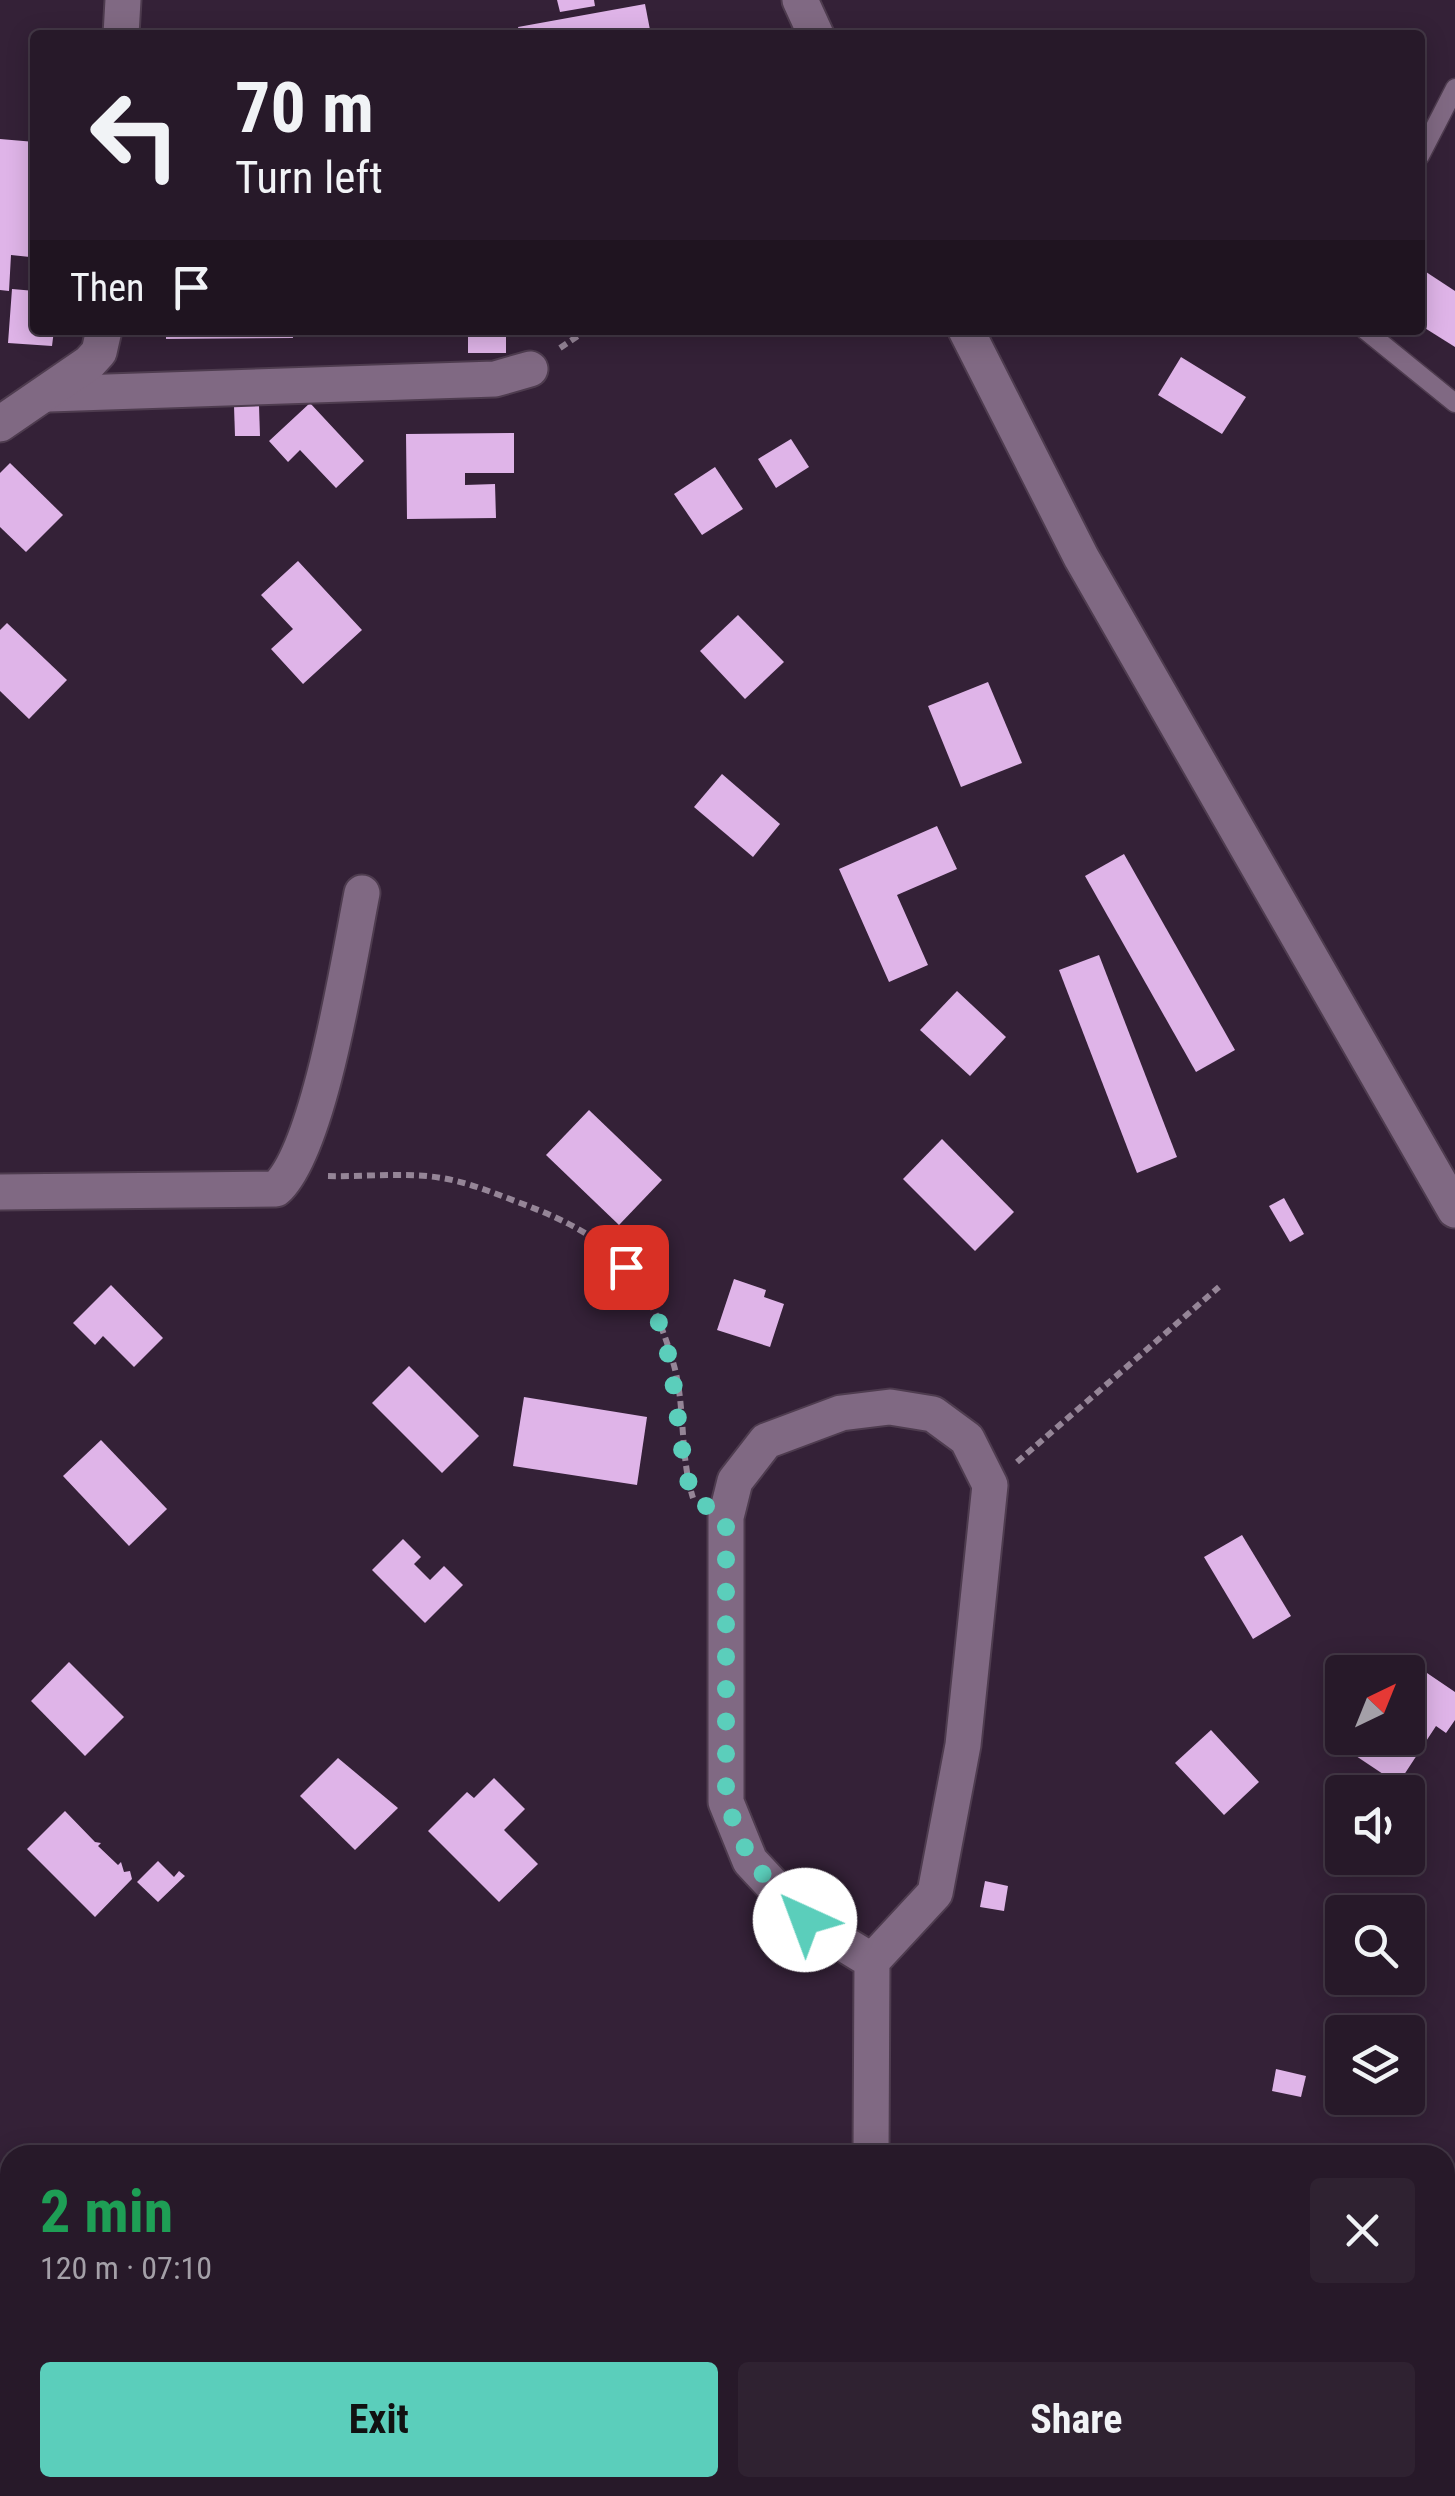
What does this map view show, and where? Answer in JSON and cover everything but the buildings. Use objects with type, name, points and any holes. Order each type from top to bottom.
[{"type":"street","points":[[121,30],[123,0]]},
{"type":"street","points":[[0,424],[49,394],[99,352],[103,335]]},
{"type":"street","points":[[969,335],[1082,557],[1455,1210]]},
{"type":"street","points":[[49,394],[495,379],[530,368]]},
{"type":"street","points":[[0,1192],[276,1190],[291,1176],[333,1032],[362,893]]},
{"type":"street","points":[[871,2145],[872,1961],[935,1893],[963,1745],[990,1485],[966,1439],[933,1414],[890,1407],[857,1411],[766,1442],[735,1481],[726,1518],[726,1802],[750,1860],[805,1920],[872,1961]]},
{"type":"lane","points":[[1425,146],[1455,88]]},
{"type":"lane","points":[[1371,335],[1455,403]]},
{"type":"path","points":[[291,1176],[457,1182],[578,1225],[610,1248],[642,1285],[674,1364],[684,1468],[693,1498],[726,1518]]},
{"type":"path","points":[[990,1485],[1219,1288]]},
{"type":"route","points":[[626,1267],[642,1285],[674,1364],[684,1468],[693,1498],[726,1518],[726,1802],[750,1860],[805,1920]]}]
